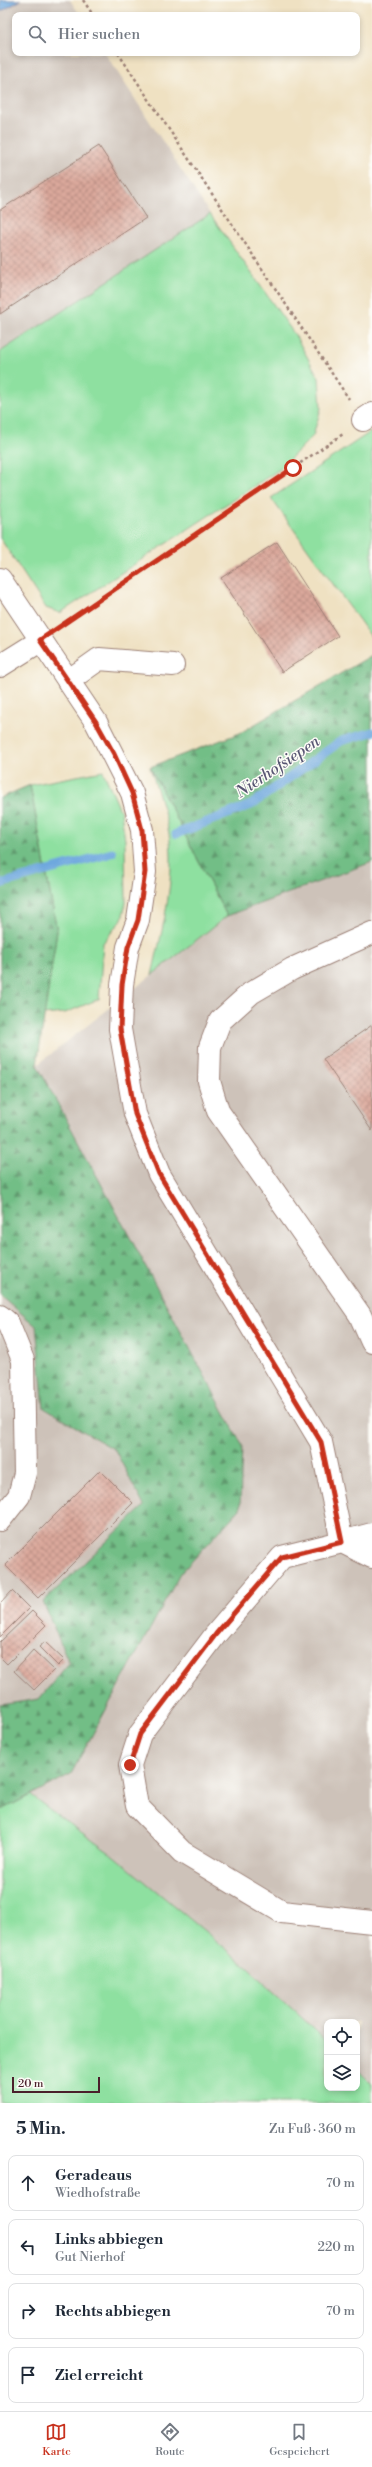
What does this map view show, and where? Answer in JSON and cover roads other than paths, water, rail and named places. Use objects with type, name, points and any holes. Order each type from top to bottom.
[{"type":"street","points":[[0,578],[68,680],[114,754],[132,793],[142,830],[145,872],[138,920],[128,947],[122,985],[120,1029],[135,1114],[159,1174],[321,1442],[342,1542]]},
{"type":"street","points":[[0,666],[40,640]]},
{"type":"street","points":[[68,680],[98,660],[173,665]]},
{"type":"street","points":[[372,933],[292,969],[251,993],[220,1021],[210,1047],[209,1081],[218,1111],[360,1315],[372,1342]]},
{"type":"street","points":[[0,1316],[8,1323],[23,1360],[25,1474],[20,1496],[0,1520]]},
{"type":"street","points":[[372,1534],[282,1557],[216,1634],[140,1734],[130,1765],[137,1806],[182,1852],[282,1912],[372,1922]]},
{"type":"street","points":[[342,1542],[372,1557]]},
{"type":"water","points":[[0,0],[21,0],[0,12]]},
{"type":"waterway","name":"Nierhofsiepen","points":[[176,834],[251,805],[341,741],[372,732]]},
{"type":"waterway","name":"Nierhofsiepen","points":[[0,884],[112,853]]}]
